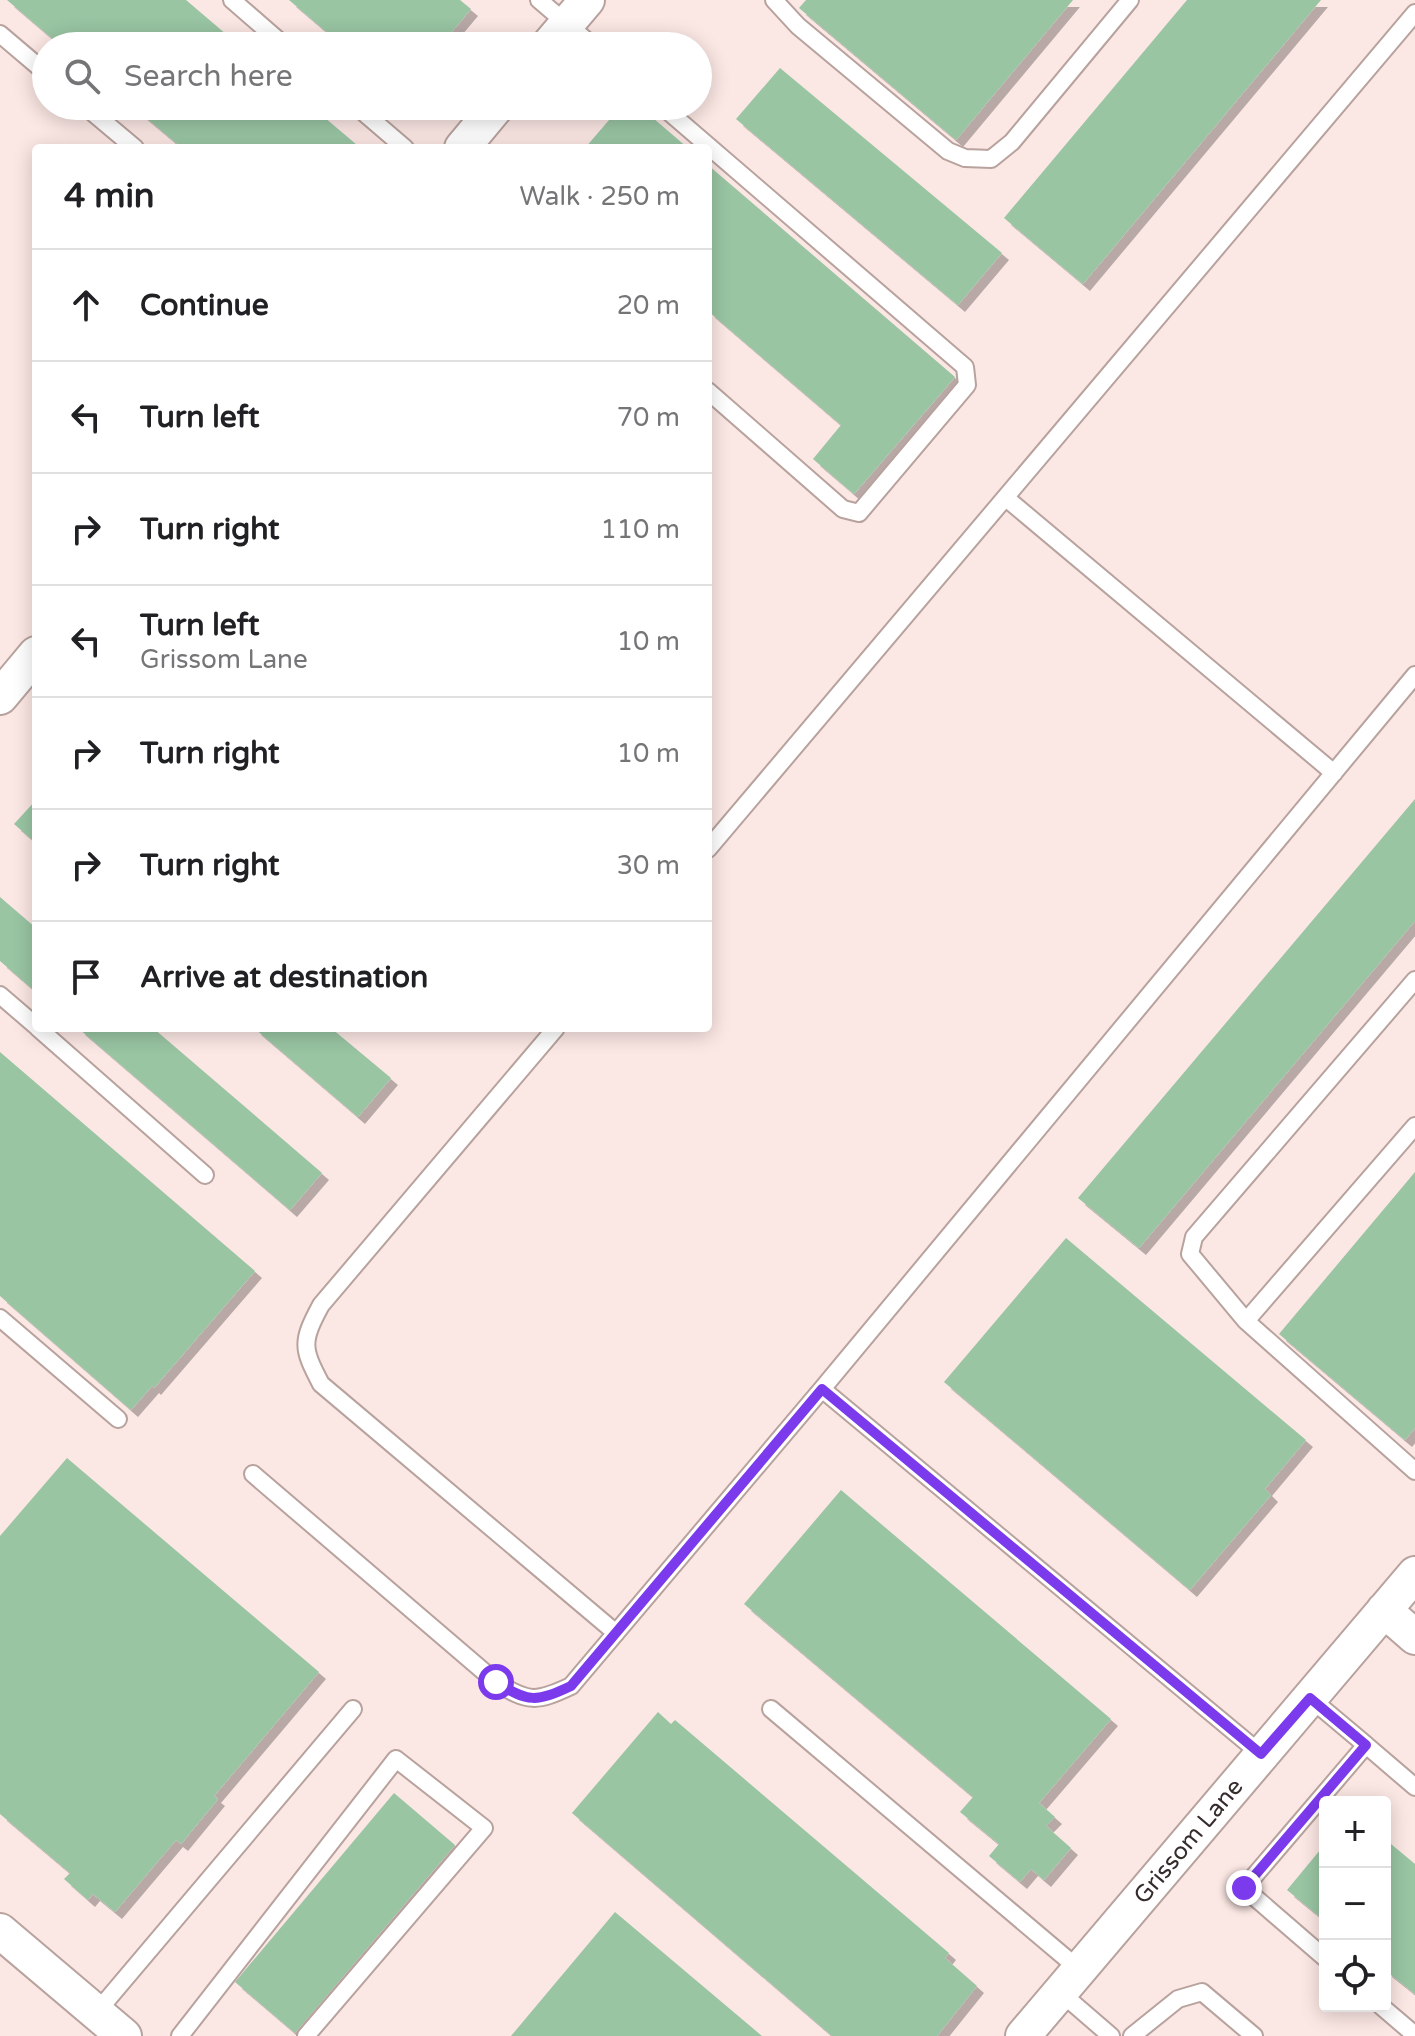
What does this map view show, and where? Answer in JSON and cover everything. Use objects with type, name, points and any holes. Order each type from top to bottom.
[{"type":"street","points":[[465,144],[485,120]]},
{"type":"street","points":[[0,697],[32,659]]},
{"type":"street","name":"Grissom Lane","points":[[1023,2036],[1415,1574]]},
{"type":"street","points":[[1384,1610],[1415,1637]]},
{"type":"street","points":[[0,1931],[124,2036]]},
{"type":"lane","points":[[232,0],[269,32]]},
{"type":"lane","points":[[539,0],[567,23]]},
{"type":"lane","points":[[774,0],[798,26],[948,151],[965,158],[991,159],[1012,142],[1130,0]]},
{"type":"lane","points":[[712,844],[1415,13]]},
{"type":"lane","points":[[0,34],[32,61]]},
{"type":"lane","points":[[102,120],[130,144]]},
{"type":"lane","points":[[372,120],[400,144]]},
{"type":"lane","points":[[678,120],[706,144]]},
{"type":"lane","points":[[712,149],[965,367],[967,385],[859,513],[843,509],[712,394]]},
{"type":"lane","points":[[1006,498],[1334,773]]},
{"type":"lane","points":[[253,1474],[496,1682],[517,1696],[544,1698],[571,1686],[1415,675]]},
{"type":"lane","points":[[1413,1466],[1246,1321],[1190,1254],[1194,1237],[1415,980]]},
{"type":"lane","points":[[0,995],[32,1023]]},
{"type":"lane","points":[[43,1032],[205,1175]]},
{"type":"lane","points":[[553,1032],[321,1305],[306,1332],[307,1356],[321,1384],[616,1633]]},
{"type":"lane","points":[[1246,1321],[1415,1126]]},
{"type":"lane","points":[[0,1318],[118,1419]]},
{"type":"lane","points":[[822,1389],[1261,1754]]},
{"type":"lane","points":[[1310,1698],[1415,1787]]},
{"type":"lane","points":[[96,2013],[353,1709]]},
{"type":"lane","points":[[771,1709],[1070,1981],[1111,2036]]},
{"type":"lane","points":[[1319,1953],[1244,1888],[1366,1745]]},
{"type":"lane","points":[[180,2036],[396,1759],[484,1828],[306,2036]]},
{"type":"lane","points":[[1132,2036],[1178,1999],[1202,1992],[1254,2036]]},
{"type":"lane","points":[[1388,2012],[1415,2035]]},
{"type":"shaded area","points":[[0,0],[1415,0],[1415,2036],[0,2036]]},
{"type":"building","points":[[7,0],[186,0],[224,32],[45,32]]},
{"type":"building","points":[[289,0],[460,0],[471,9],[452,32],[327,32]]},
{"type":"building","points":[[806,0],[1073,0],[956,140],[799,8]]},
{"type":"building","points":[[1187,0],[1321,0],[1083,284],[1004,218]]},
{"type":"building","points":[[780,68],[1002,253],[958,305],[736,119]]},
{"type":"building","points":[[149,120],[328,120],[356,144],[177,144]]},
{"type":"building","points":[[609,120],[655,120],[683,144],[588,144]]},
{"type":"building","points":[[712,168],[955,377],[854,494],[813,459],[841,425],[712,314]]},
{"type":"building","points":[[1415,799],[1415,921],[1139,1248],[1078,1198]]},
{"type":"building","points":[[32,804],[32,840],[14,824]]},
{"type":"building","points":[[0,897],[32,925],[32,989],[0,961]]},
{"type":"building","points":[[83,1032],[158,1032],[322,1173],[290,1210]]},
{"type":"building","points":[[259,1032],[336,1032],[391,1078],[358,1117]]},
{"type":"building","points":[[0,1052],[255,1271],[154,1388],[152,1386],[131,1410],[0,1296]]},
{"type":"building","points":[[1415,1172],[1415,1428],[1405,1440],[1279,1334]]},
{"type":"building","points":[[1066,1238],[1306,1440],[1265,1489],[1271,1495],[1190,1590],[944,1382]]},
{"type":"building","points":[[67,1458],[319,1672],[214,1796],[218,1799],[181,1844],[176,1840],[115,1912],[93,1894],[88,1900],[64,1879],[70,1873],[0,1814],[0,1536]]},
{"type":"building","points":[[841,1490],[1111,1719],[1039,1803],[1055,1817],[1046,1826],[1071,1848],[1044,1880],[1031,1869],[1020,1882],[989,1856],[999,1844],[960,1812],[973,1797],[744,1604]]},
{"type":"building","points":[[658,1712],[671,1724],[675,1720],[949,1953],[945,1958],[977,1986],[937,2036],[832,2036],[572,1813]]},
{"type":"building","points":[[394,1793],[455,1845],[295,2033],[235,1982]]},
{"type":"building","points":[[1391,1844],[1415,1864],[1415,1994],[1391,1975]]},
{"type":"building","points":[[1319,1851],[1319,1916],[1287,1890]]},
{"type":"building","points":[[615,1912],[762,2036],[511,2036]]},
{"type":"route","points":[[496,1682],[517,1696],[544,1698],[571,1686],[822,1389],[1261,1754],[1310,1698],[1366,1745],[1244,1888]]}]
